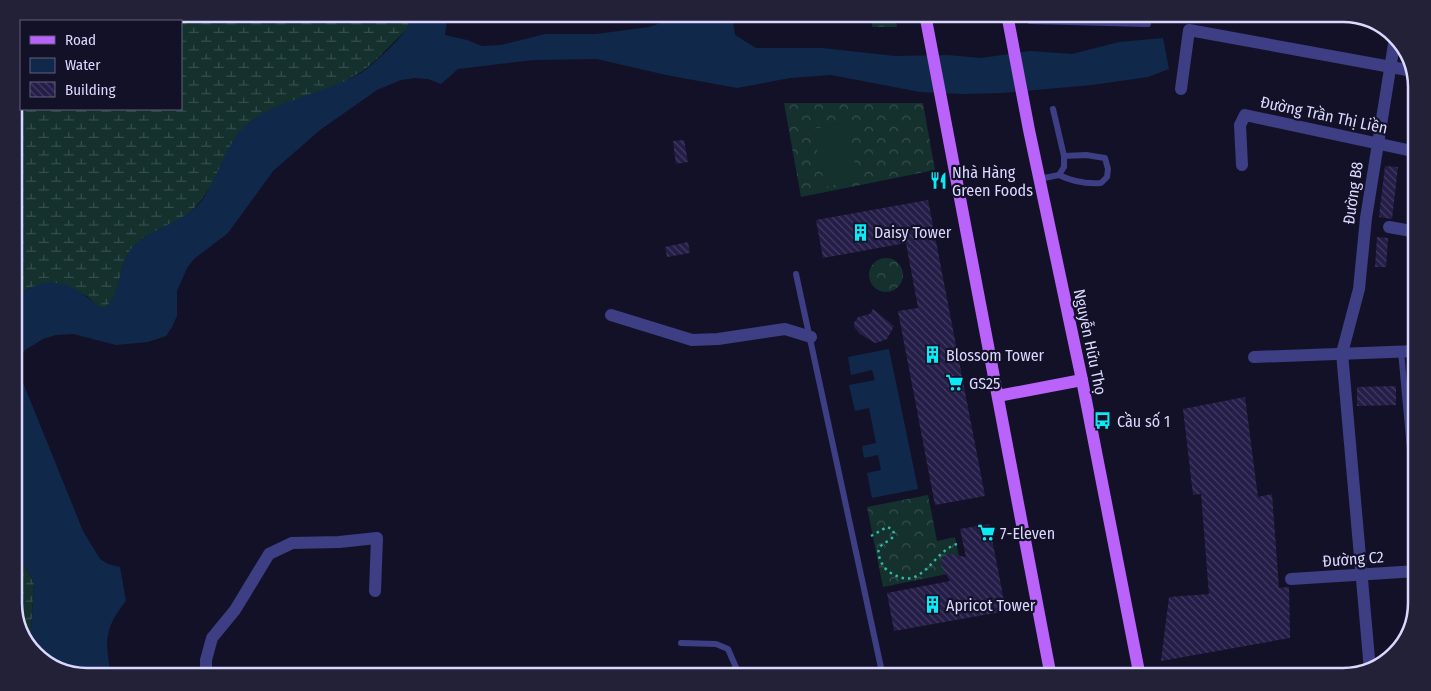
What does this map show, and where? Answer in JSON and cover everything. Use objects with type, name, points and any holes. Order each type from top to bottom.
[{"type":"main road","points":[[927,23],[1049,668]]},
{"type":"main road","name":"Nguyễn Hữu Thọ","points":[[1008,23],[1082,380],[1138,668]]},
{"type":"main road","points":[[998,396],[1082,380]]},
{"type":"street","points":[[1181,89],[1189,30],[1406,69]]},
{"type":"street","name":"Đường B8","points":[[1369,664],[1342,353],[1359,288],[1366,218],[1394,47]]},
{"type":"street","name":"Đường Trần Thị Liền","points":[[1242,166],[1240,125],[1245,115],[1408,150]]},
{"type":"street","points":[[1389,228],[1408,231]]},
{"type":"street","points":[[611,315],[692,340],[718,339],[785,329],[811,338]]},
{"type":"street","points":[[1254,357],[1408,351]]},
{"type":"street","points":[[206,668],[206,660],[212,638],[235,610],[269,554],[292,543],[339,542],[377,538],[376,591]]},
{"type":"street","name":"Đường C2","points":[[1291,579],[1408,571]]},
{"type":"lane","points":[[1109,23],[1148,23]]},
{"type":"lane","points":[[1053,109],[1064,156],[1064,167],[1058,175]]},
{"type":"lane","points":[[1039,179],[1058,175],[1074,182],[1087,184],[1101,183],[1107,177],[1108,169],[1105,158],[1086,155],[1064,156]]},
{"type":"lane","points":[[796,274],[881,668]]},
{"type":"lane","points":[[1401,351],[1408,427]]},
{"type":"lane","points":[[681,643],[716,644],[728,649],[736,668]]},
{"type":"path","points":[[871,536],[886,527],[892,529],[893,537],[880,546],[878,551],[879,557],[890,573],[904,579],[927,570],[945,548],[956,544]]},
{"type":"green space","points":[[182,23],[409,23],[406,30],[377,59],[209,189],[189,213],[150,234],[136,244],[126,257],[115,295],[106,307],[98,307],[87,296],[81,294],[30,288],[23,292],[23,110],[182,110]]},
{"type":"green space","points":[[872,23],[896,23],[897,27],[872,27]]},
{"type":"green space","points":[[784,103],[923,103],[935,170],[801,197]]},
{"type":"green space","points":[[847,122],[858,180],[825,187],[813,129]]},
{"type":"green space","points":[[886,258],[893,259],[898,263],[902,268],[902,282],[898,287],[893,291],[886,292],[879,291],[874,287],[870,282],[869,275],[870,268],[874,263],[879,259]]},
{"type":"green space","points":[[928,495],[937,541],[955,537],[962,571],[883,587],[867,507]]},
{"type":"green space","points":[[23,562],[34,583],[31,636],[26,625],[23,608]]},
{"type":"water","points":[[409,23],[447,23],[445,35],[482,46],[501,45],[545,34],[596,34],[649,27],[661,23],[733,23],[735,35],[756,48],[822,48],[895,56],[948,55],[981,58],[1030,51],[1072,54],[1119,42],[1163,38],[1169,69],[1148,77],[1092,85],[1002,93],[963,94],[920,92],[831,75],[790,78],[737,88],[666,75],[597,59],[534,60],[458,69],[441,84],[428,79],[401,80],[377,90],[320,130],[273,171],[228,233],[194,259],[187,268],[177,291],[177,316],[166,336],[148,342],[116,345],[73,334],[56,335],[43,339],[23,352],[23,292],[46,283],[60,284],[74,289],[98,307],[106,307],[117,288],[125,259],[129,252],[143,238],[190,212],[198,205],[211,187],[230,145],[244,127],[261,114],[274,108],[361,73],[378,60],[406,29]]},
{"type":"water","points":[[889,349],[918,489],[872,498],[867,473],[881,470],[878,455],[864,458],[862,446],[876,443],[869,408],[855,411],[849,385],[875,380],[872,370],[851,375],[848,357]]},
{"type":"water","points":[[23,383],[83,531],[100,559],[108,564],[120,567],[126,601],[118,611],[109,629],[107,645],[110,668],[87,668],[66,665],[51,658],[33,640],[31,636],[34,583],[23,562]]},
{"type":"building","points":[[684,140],[688,162],[676,164],[673,141]]},
{"type":"building","points":[[1385,166],[1398,167],[1392,219],[1379,217]]},
{"type":"building","points":[[928,200],[985,496],[935,505],[898,311],[918,308],[906,243],[823,258],[816,220]]},
{"type":"building","points":[[1377,237],[1388,238],[1386,267],[1375,267]]},
{"type":"building","points":[[688,242],[690,253],[667,257],[665,247]]},
{"type":"building","points":[[873,309],[894,326],[887,339],[875,343],[860,334],[854,327],[858,317],[870,314]]},
{"type":"building","points":[[1396,386],[1396,405],[1357,406],[1357,387]]},
{"type":"building","points":[[1245,397],[1258,497],[1272,494],[1279,588],[1289,587],[1290,638],[1161,661],[1169,597],[1209,594],[1201,494],[1193,495],[1183,409]]},
{"type":"building","points":[[989,524],[1006,611],[894,631],[887,593],[950,581],[941,566],[941,560],[944,556],[950,554],[966,557],[960,529]]},
{"type":"place","name":"Nhà Hàng Green Foods","points":[[938,181]]},
{"type":"place","name":"Daisy Tower","points":[[860,232]]},
{"type":"place","name":"Blossom Tower","points":[[932,355]]},
{"type":"place","name":"GS25","points":[[955,383]]},
{"type":"place","name":"Cầu số 1","points":[[1103,421]]},
{"type":"place","name":"7-Eleven","points":[[986,533]]},
{"type":"place","name":"Apricot Tower","points":[[932,605]]}]
